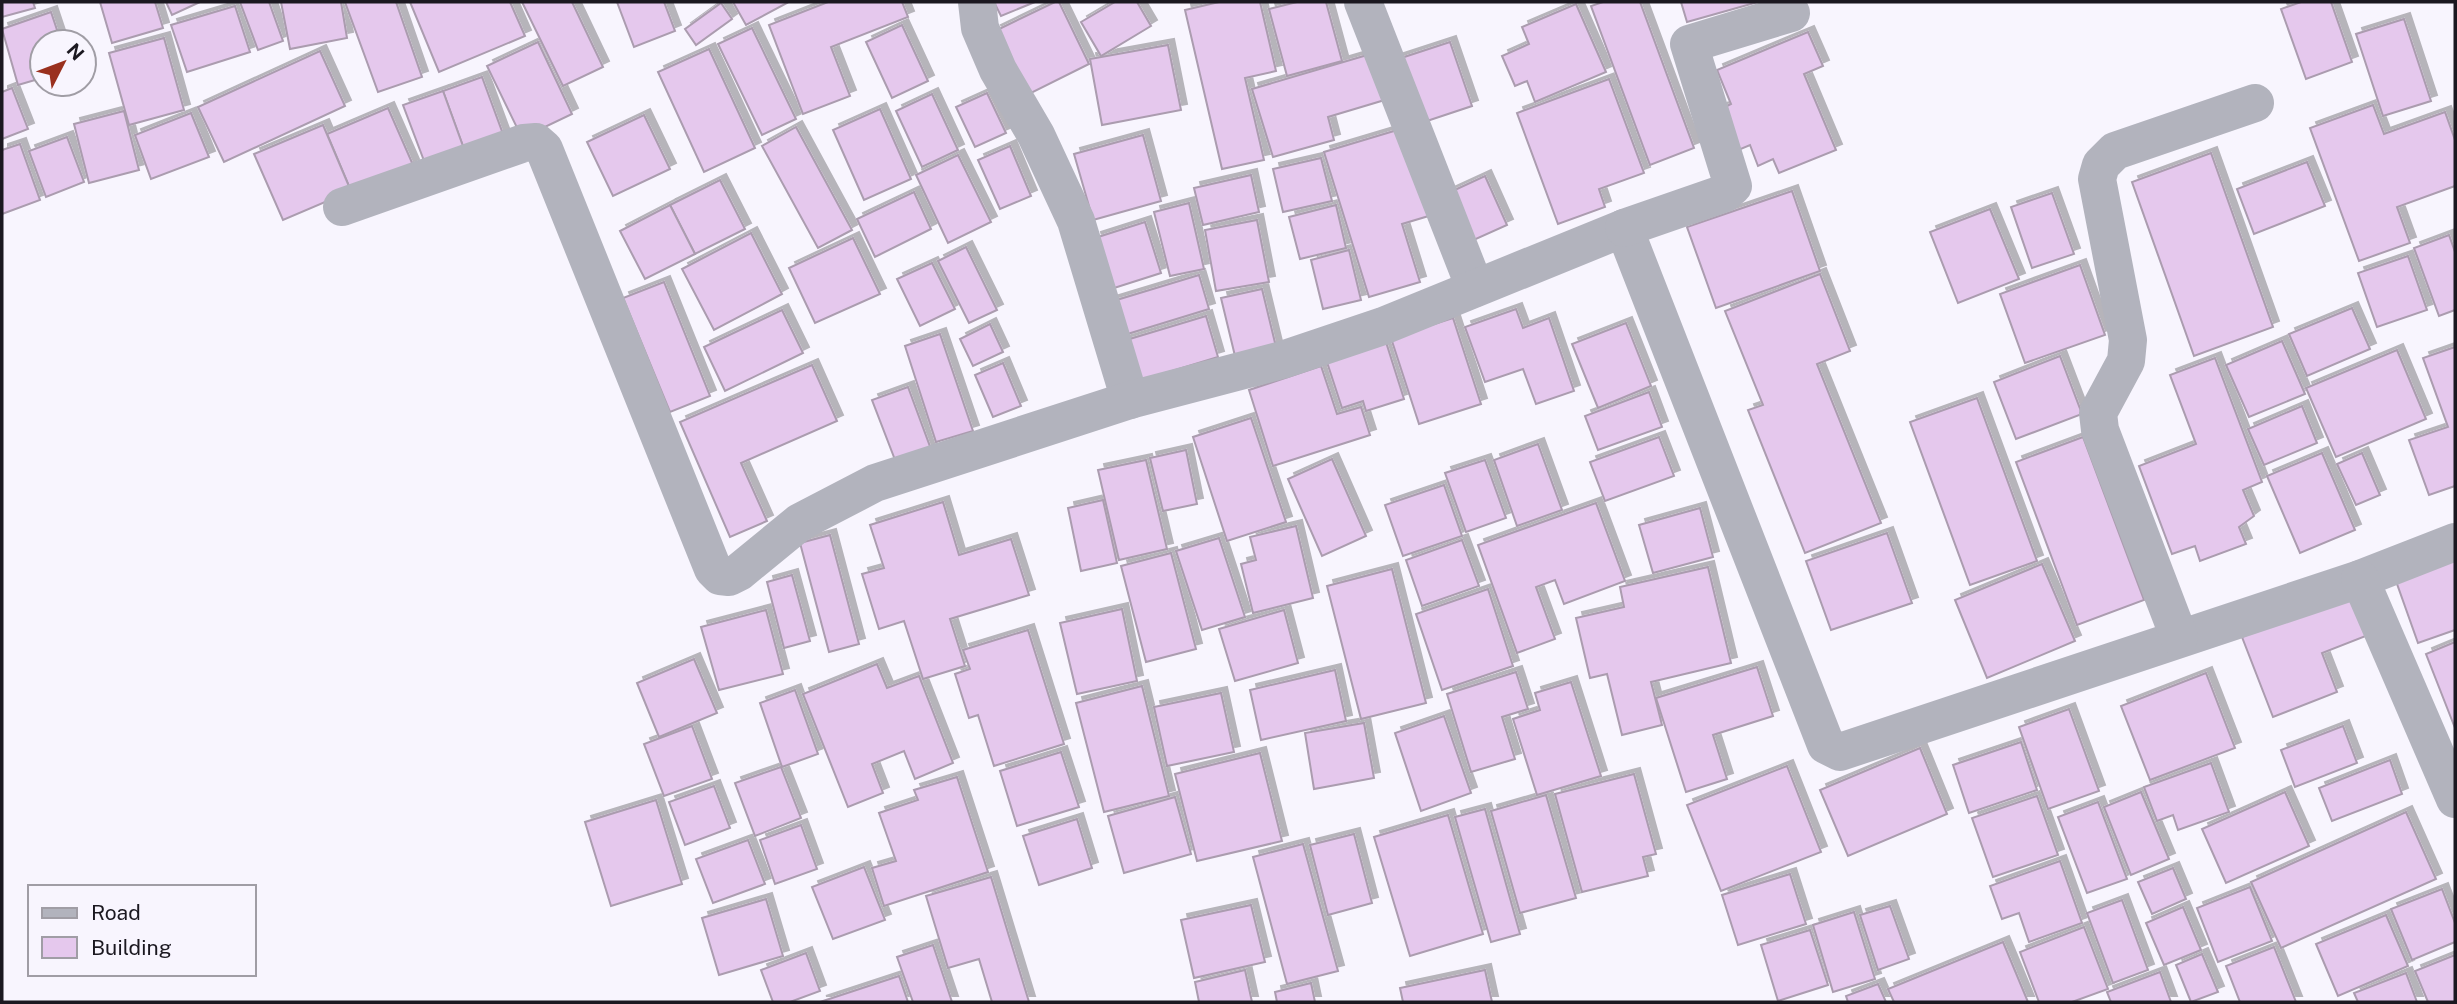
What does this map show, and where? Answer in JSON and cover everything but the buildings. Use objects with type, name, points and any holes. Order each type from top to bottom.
[{"type":"street","points":[[977,2],[980,28],[998,70],[1035,135],[1076,221],[1130,400]]},
{"type":"street","points":[[1363,2],[1475,288]]},
{"type":"street","points":[[342,207],[524,143],[536,142],[544,149],[708,557],[720,576],[729,577],[739,572],[800,522],[875,483],[1130,400],[1282,360],[1383,326],[1624,228],[1725,193],[1733,186],[1689,44],[1791,13]]},
{"type":"street","points":[[2179,637],[2100,430],[2098,414],[2126,361],[2128,340],[2097,179],[2101,165],[2115,150],[2255,103]]},
{"type":"street","points":[[1624,228],[1826,745],[1832,750],[1840,752],[2179,637],[2360,579],[2455,542]]},
{"type":"street","points":[[2360,579],[2455,799]]}]
